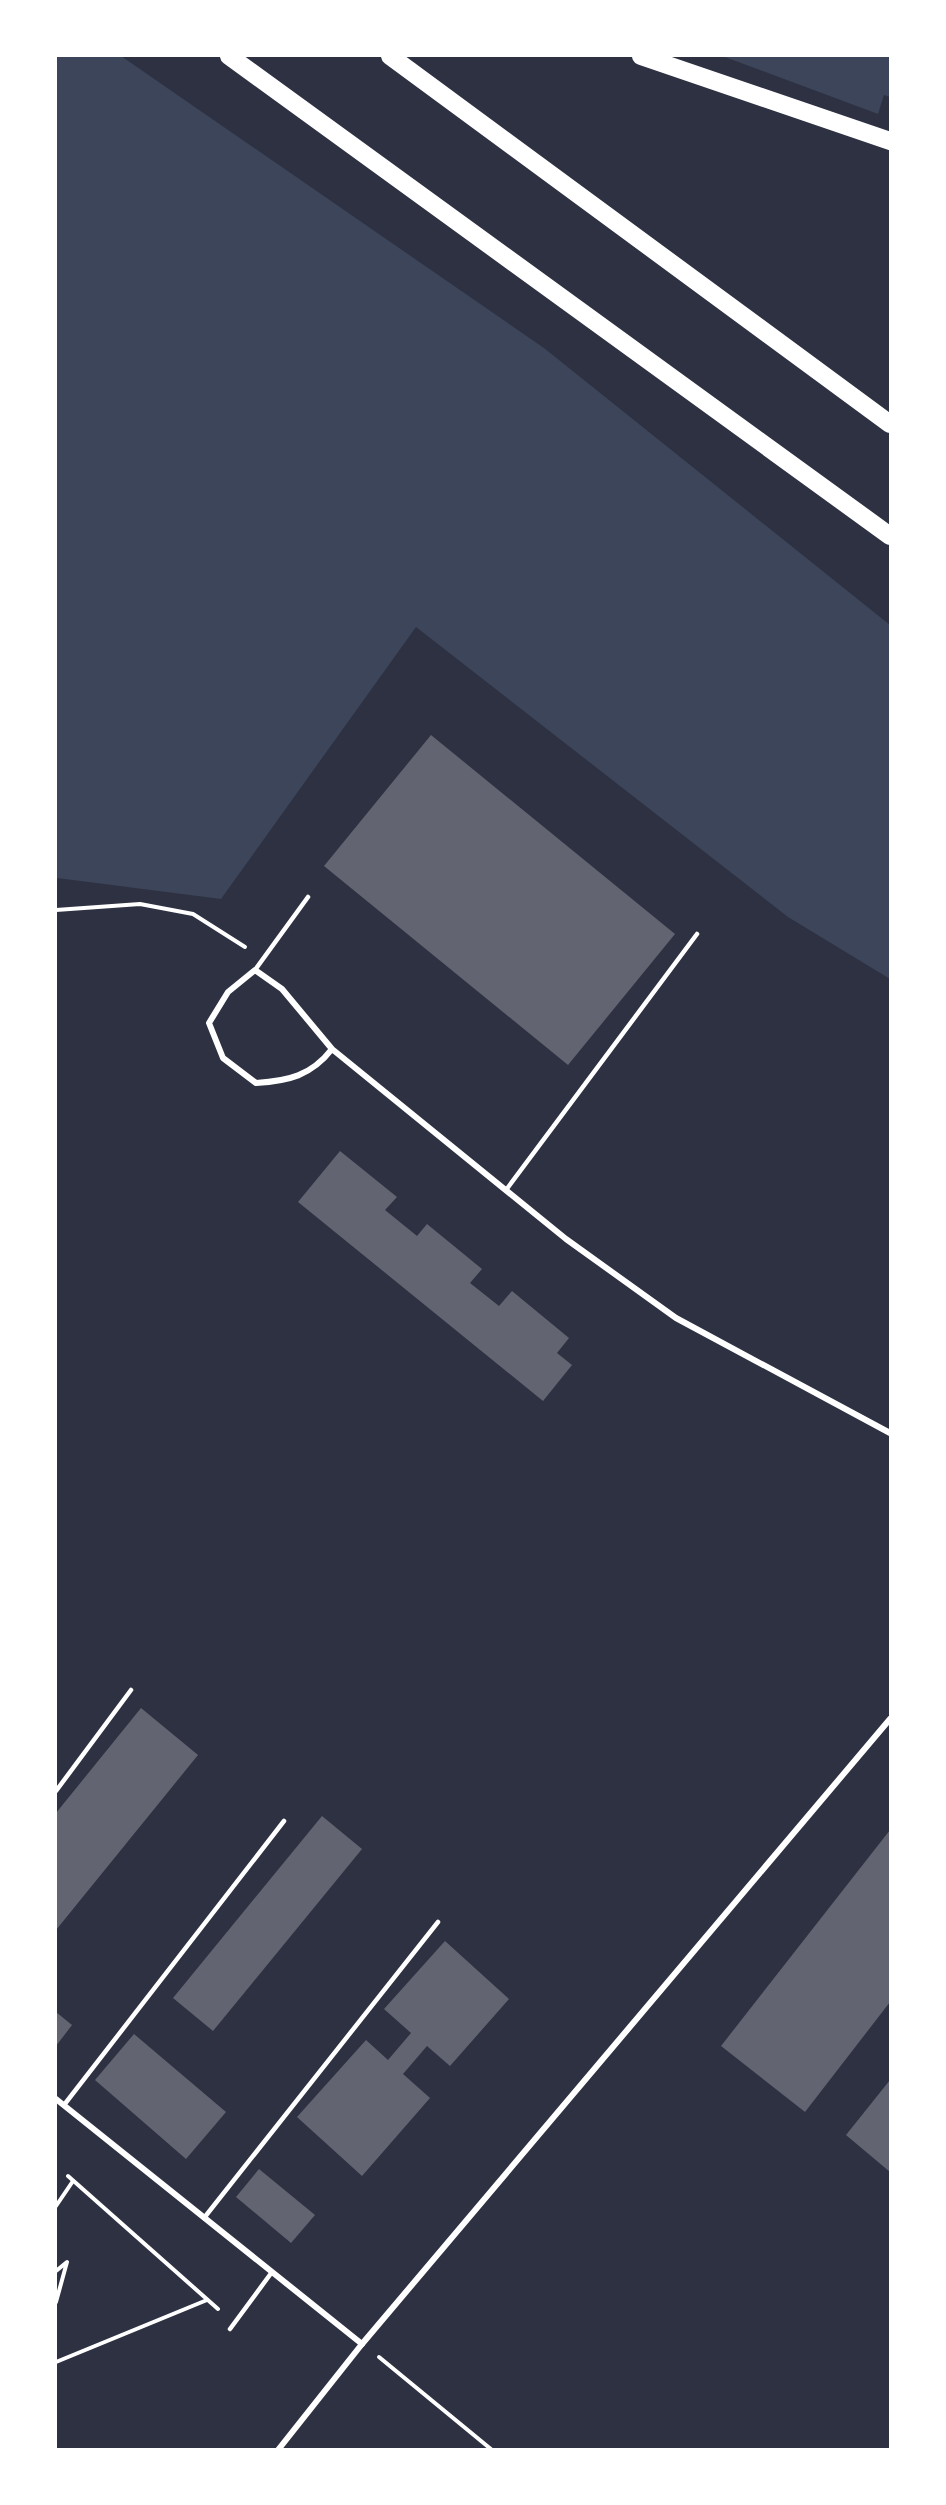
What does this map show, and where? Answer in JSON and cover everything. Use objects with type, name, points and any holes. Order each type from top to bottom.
[{"type":"highway","points":[[229,56],[891,536]]},
{"type":"highway","points":[[390,56],[891,424]]},
{"type":"highway","points":[[641,56],[891,141]]},
{"type":"street","points":[[332,1049],[322,1062],[288,1081],[256,1083],[223,1058],[209,1023],[228,992],[255,970],[282,990],[332,1049],[566,1239],[676,1318],[891,1433]]},
{"type":"street","points":[[278,2450],[362,2344],[891,1719]]},
{"type":"street","points":[[56,2099],[362,2344]]},
{"type":"lane","points":[[255,970],[308,897]]},
{"type":"lane","points":[[506,1190],[697,934]]},
{"type":"lane","points":[[56,1791],[131,1690]]},
{"type":"lane","points":[[64,2105],[284,1821]]},
{"type":"lane","points":[[204,2218],[438,1922]]},
{"type":"lane","points":[[230,2329],[272,2272]]},
{"type":"path","points":[[56,910],[140,904],[193,914],[236,940]]},
{"type":"path","points":[[68,2176],[234,2324]]},
{"type":"path","points":[[56,2206],[73,2181]]},
{"type":"path","points":[[56,2271],[67,2262],[56,2302]]},
{"type":"path","points":[[56,2362],[207,2300]]},
{"type":"path","points":[[362,2344],[492,2450]]},
{"type":"shaded area","points":[[56,56],[121,56],[544,348],[890,625],[890,979],[788,917],[416,627],[221,899],[57,878]]},
{"type":"shaded area","points":[[722,56],[890,56],[890,97],[884,95],[878,114]]},
{"type":"building","points":[[431,735],[675,934],[568,1065],[324,866]]},
{"type":"building","points":[[340,1151],[397,1197],[385,1210],[417,1236],[427,1224],[482,1269],[470,1283],[499,1306],[512,1291],[569,1338],[557,1353],[572,1365],[543,1401],[298,1202]]},
{"type":"building","points":[[141,1708],[198,1755],[56,1930],[56,1813]]},
{"type":"building","points":[[322,1816],[362,1849],[213,2031],[173,1998]]},
{"type":"building","points":[[890,1830],[890,2002],[805,2112],[721,2046]]},
{"type":"building","points":[[445,1941],[509,1999],[450,2066],[427,2046],[403,2074],[430,2098],[362,2176],[297,2117],[366,2040],[388,2060],[411,2033],[384,2009]]},
{"type":"building","points":[[56,2012],[72,2025],[56,2046]]},
{"type":"building","points":[[134,2034],[226,2112],[186,2159],[95,2080]]},
{"type":"building","points":[[890,2080],[890,2172],[846,2135]]},
{"type":"building","points":[[259,2169],[315,2215],[291,2243],[236,2197]]}]
